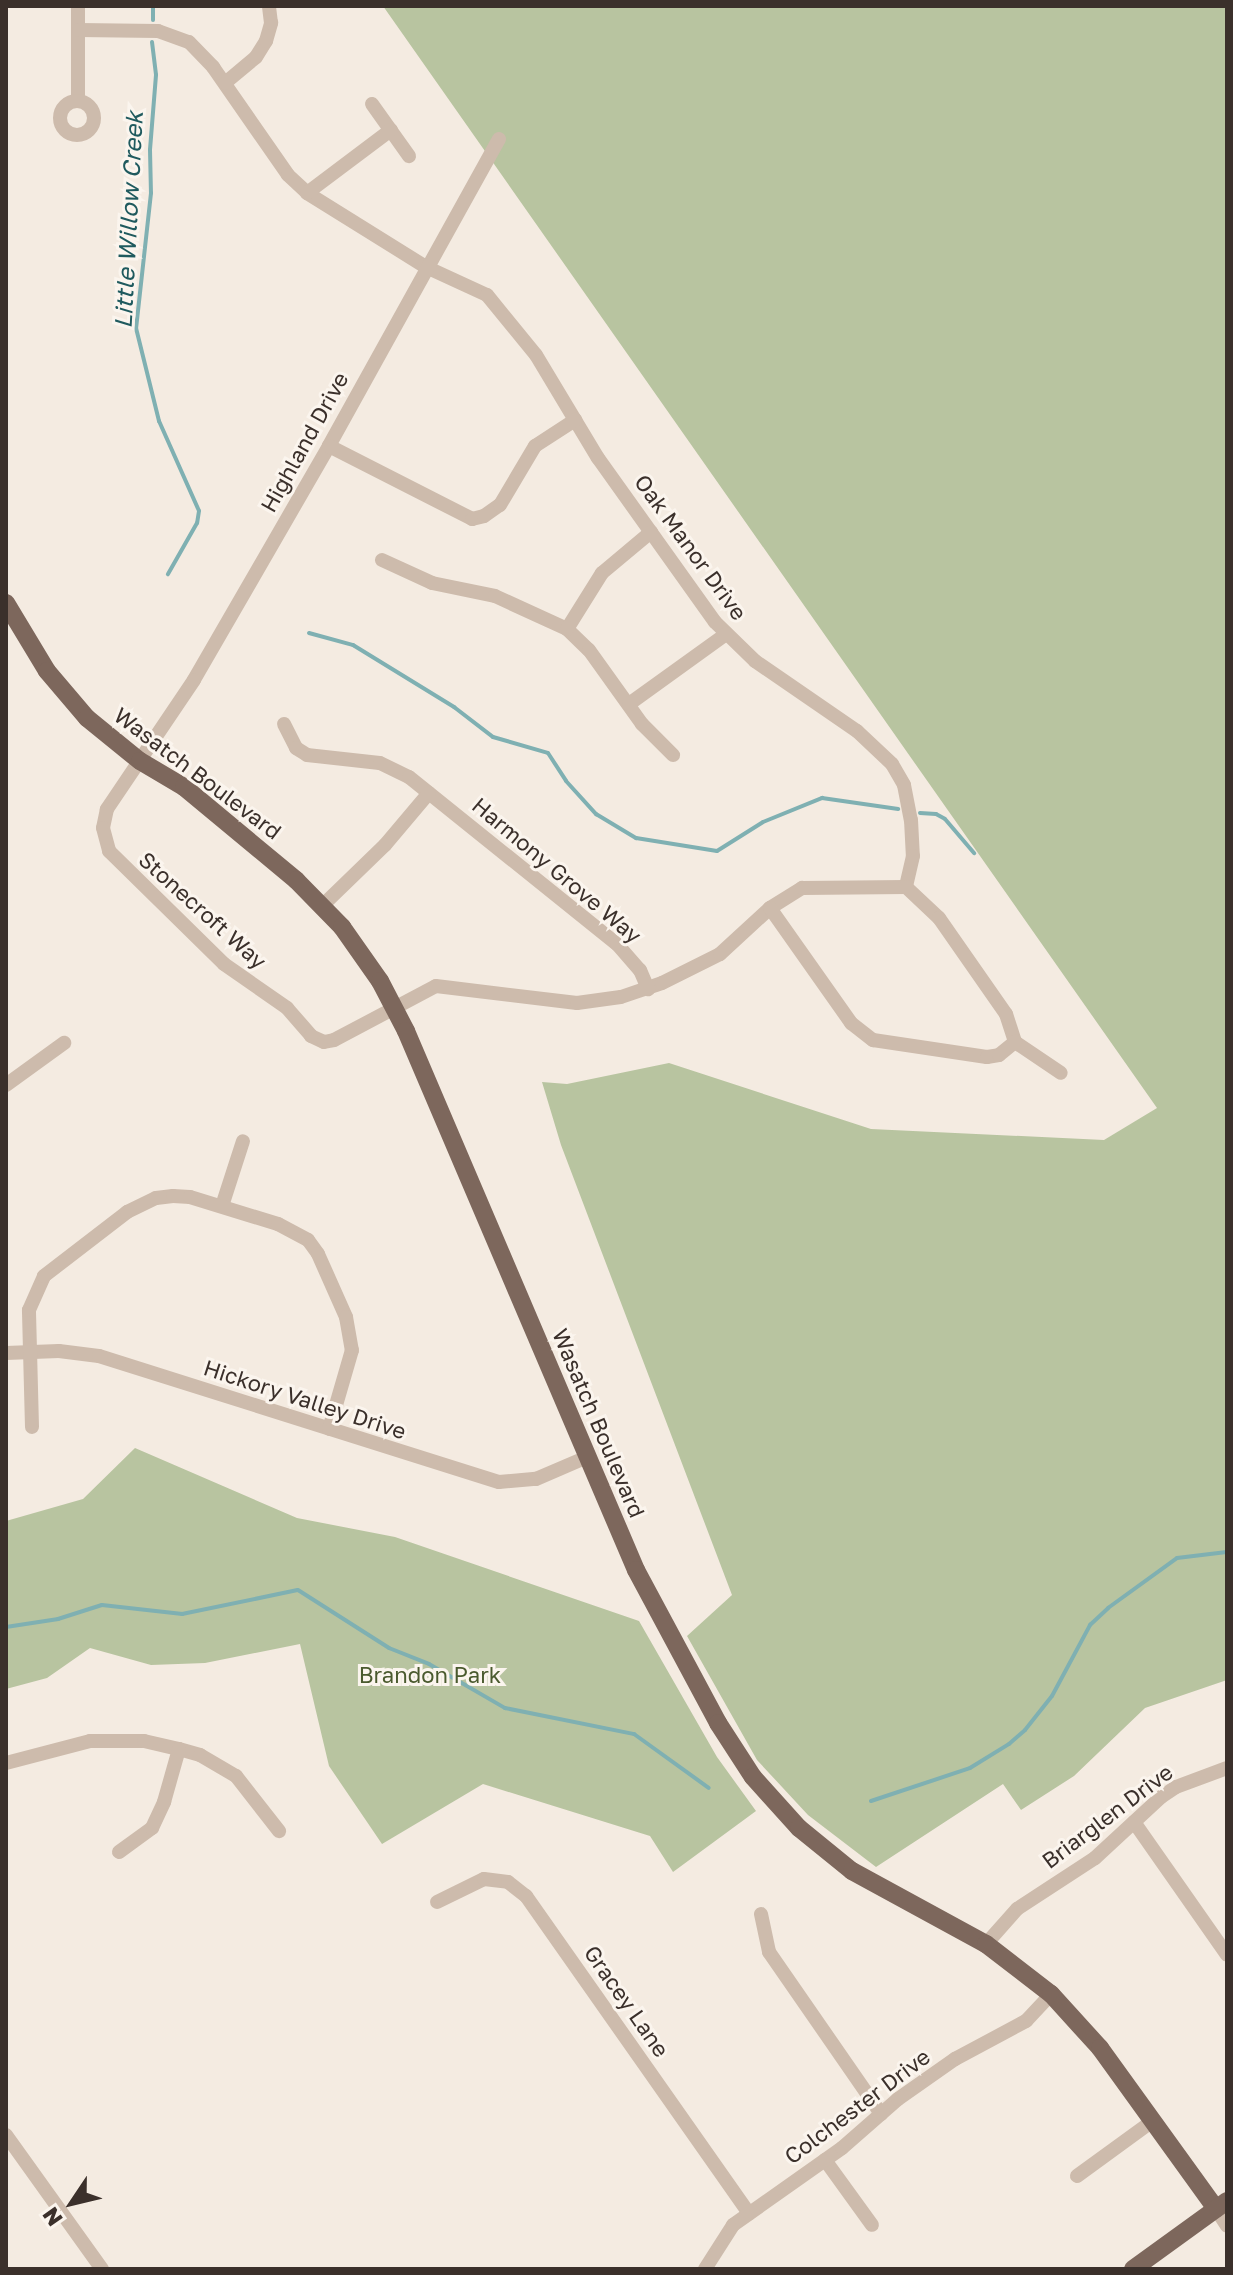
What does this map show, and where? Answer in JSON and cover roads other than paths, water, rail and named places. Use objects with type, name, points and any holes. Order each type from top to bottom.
[{"type":"main road","name":"Wasatch Boulevard","points":[[6,603],[29,644],[65,693],[105,735],[140,761],[184,787],[215,812],[322,906],[360,952],[394,1007],[651,1601],[730,1744],[763,1789],[799,1828],[852,1871],[986,1944],[1051,1994],[1100,2048],[1151,2122],[1221,2205]]},
{"type":"main road","points":[[1133,2269],[1221,2205]]},
{"type":"street","points":[[78,6],[78,100]]},
{"type":"street","points":[[225,83],[256,57],[266,41],[271,23],[269,6]]},
{"type":"street","name":"Oak Manor Drive","points":[[79,30],[174,34],[202,54],[288,175],[307,193],[426,267],[487,295],[536,355],[575,420],[651,532],[726,634],[755,661],[857,731],[892,764],[904,785],[911,820],[913,856],[906,887]]},
{"type":"street","points":[[372,104],[409,156]]},
{"type":"street","points":[[307,193],[391,130]]},
{"type":"street","name":"Highland Drive","points":[[140,761],[194,680],[329,446],[499,139]]},
{"type":"street","points":[[329,446],[472,519],[484,516],[500,505],[535,446],[575,420]]},
{"type":"street","points":[[567,629],[602,573],[651,532]]},
{"type":"street","points":[[382,560],[432,583],[495,596],[567,629],[589,650],[642,724],[673,755]]},
{"type":"street","points":[[629,704],[726,634]]},
{"type":"street","name":"Harmony Grove Way","points":[[284,724],[296,748],[307,755],[380,763],[409,777],[617,944],[640,970],[648,989]]},
{"type":"street","name":"Stonecroft Way","points":[[140,761],[103,819],[106,843],[118,863],[224,964],[287,1008],[315,1039],[334,1040],[394,1007]]},
{"type":"street","points":[[322,906],[385,845],[429,793]]},
{"type":"street","points":[[394,1007],[429,988],[445,985],[577,1003],[621,997],[648,989],[720,954],[789,894],[811,887],[906,887],[947,930],[1012,1023],[1015,1042],[1061,1073]]},
{"type":"street","points":[[770,908],[851,1023],[873,1040],[987,1057],[999,1055],[1015,1042]]},
{"type":"street","points":[[6,1085],[64,1043]]},
{"type":"street","points":[[222,1206],[243,1141]]},
{"type":"street","points":[[32,1427],[27,1351],[29,1310],[34,1292],[58,1262],[127,1212],[156,1198],[190,1197],[294,1231],[308,1240],[327,1269],[346,1317],[352,1350],[329,1429]]},
{"type":"street","name":"Hickory Valley Drive","points":[[6,1353],[79,1352],[99,1356],[499,1482],[536,1479],[587,1457]]},
{"type":"street","points":[[6,1763],[90,1741],[144,1741],[179,1749],[200,1755],[236,1776],[279,1831]]},
{"type":"street","points":[[119,1852],[152,1828],[164,1802],[179,1749]]},
{"type":"street","name":"Briarglen Drive","points":[[986,1944],[1017,1909],[1095,1858],[1176,1787],[1227,1768]]},
{"type":"street","points":[[1134,1822],[1227,1955]]},
{"type":"street","name":"Gracey Lane","points":[[437,1902],[484,1879],[508,1882],[526,1896],[749,2213]]},
{"type":"street","points":[[761,1914],[769,1952],[881,2114]]},
{"type":"street","name":"Colchester Drive","points":[[705,2269],[725,2236],[749,2213],[825,2160],[955,2059],[1026,2021],[1051,1994]]},
{"type":"street","points":[[1077,2176],[1151,2122]]},
{"type":"street","points":[[6,2135],[102,2269]]},
{"type":"street","points":[[825,2160],[872,2225]]},
{"type":"street","points":[[1221,2205],[1227,2226]]},
{"type":"waterway","name":"Little Willow Creek","points":[[153,6],[153,20]]},
{"type":"waterway","name":"Little Willow Creek","points":[[152,42],[156,75],[150,150],[151,193],[136,328],[159,421],[199,511],[197,523],[168,574]]},
{"type":"waterway","name":"Little Willow Creek","points":[[309,633],[353,645],[454,707],[493,737],[548,753],[566,781],[596,814],[636,838],[717,851],[763,822],[822,798],[898,809]]},
{"type":"waterway","name":"Little Willow Creek","points":[[920,813],[936,814],[945,819],[974,853]]},
{"type":"waterway","points":[[871,1801],[970,1768],[1009,1744],[1025,1730],[1052,1696],[1090,1625],[1108,1608],[1177,1558],[1227,1552]]},
{"type":"waterway","points":[[6,1627],[58,1619],[102,1605],[182,1614],[298,1590],[389,1648],[429,1664],[505,1708],[634,1734],[709,1788]]},
{"type":"park label","name":"Brandon Park","points":[[430,1675]]}]
